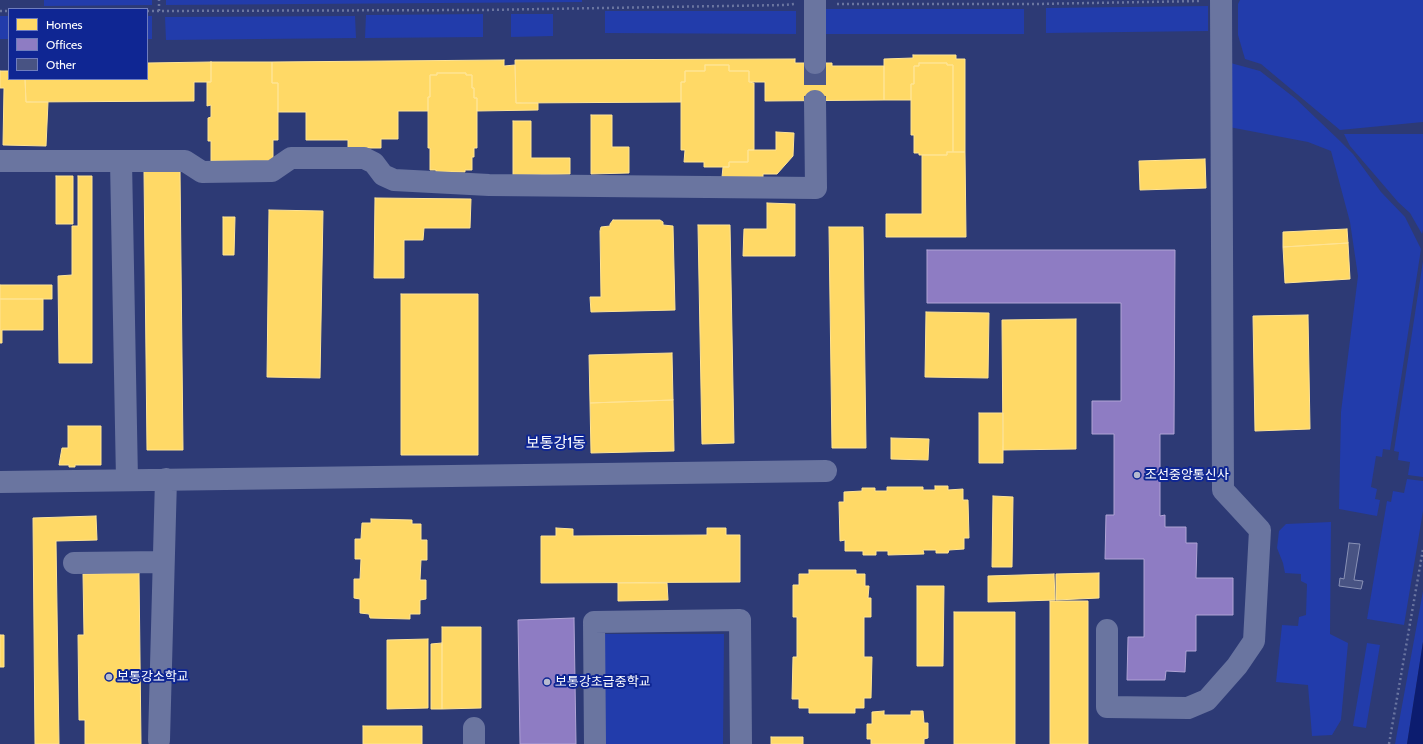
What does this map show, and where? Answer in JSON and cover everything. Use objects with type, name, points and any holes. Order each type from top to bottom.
[{"type":"street","points":[[1107,630],[1107,707],[1188,708],[1207,700],[1236,666],[1254,641],[1260,530],[1223,490],[1213,0]]},
{"type":"street","points":[[815,2],[815,63]]},
{"type":"street","points":[[0,161],[185,161],[202,172],[272,171],[291,158],[364,158],[374,163],[383,175],[394,180],[489,185],[816,188],[815,101]]},
{"type":"street","points":[[121,161],[127,480]]},
{"type":"street","points":[[0,482],[826,471]]},
{"type":"street","points":[[159,740],[166,479]]},
{"type":"street","points":[[74,563],[164,562]]},
{"type":"street","points":[[595,744],[594,622],[740,620],[741,744]]},
{"type":"path","points":[[159,0],[159,11]]},
{"type":"path","points":[[148,11],[476,10],[815,2],[1036,4],[1213,0]]},
{"type":"path","points":[[1389,744],[1423,549]]},
{"type":"shaded area","points":[[44,0],[152,0],[152,5],[44,6]]},
{"type":"shaded area","points":[[166,0],[582,0],[582,2],[166,5]]},
{"type":"shaded area","points":[[1240,0],[1423,0],[1423,122],[1340,130],[1261,64],[1245,59],[1238,35],[1238,4]]},
{"type":"shaded area","points":[[1208,6],[1208,31],[1046,33],[1046,8]]},
{"type":"shaded area","points":[[823,9],[1024,9],[1024,34],[823,34]]},
{"type":"shaded area","points":[[605,11],[796,11],[796,34],[605,33]]},
{"type":"shaded area","points":[[483,14],[483,37],[365,38],[366,15]]},
{"type":"shaded area","points":[[511,14],[553,14],[553,36],[511,37]]},
{"type":"shaded area","points":[[0,16],[8,16],[8,39],[0,39]]},
{"type":"shaded area","points":[[148,16],[152,16],[152,39],[148,39]]},
{"type":"shaded area","points":[[355,16],[356,38],[166,40],[165,17]]},
{"type":"shaded area","points":[[1227,62],[1260,71],[1296,99],[1340,141],[1353,154],[1381,192],[1405,217],[1421,249],[1390,450],[1383,449],[1382,457],[1376,456],[1371,487],[1377,489],[1375,499],[1380,500],[1377,516],[1339,509],[1341,412],[1358,276],[1350,222],[1331,151],[1308,142],[1229,127]]},
{"type":"shaded area","points":[[1344,134],[1423,134],[1422,234],[1410,213],[1398,202],[1350,146]]},
{"type":"shaded area","points":[[1423,261],[1423,477],[1408,475],[1410,462],[1398,460],[1399,452],[1394,451]]},
{"type":"shaded area","points":[[1407,479],[1423,481],[1423,511],[1404,625],[1367,619],[1387,501],[1391,502],[1393,491],[1404,493]]},
{"type":"shaded area","points":[[1331,522],[1330,634],[1348,643],[1341,720],[1332,735],[1312,736],[1308,685],[1276,682],[1282,625],[1298,626],[1299,617],[1306,615],[1307,584],[1301,581],[1301,574],[1285,573],[1277,548],[1279,531],[1286,524]]},
{"type":"shaded area","points":[[1423,591],[1423,642],[1407,744],[1395,744]]},
{"type":"shaded area","points":[[605,634],[724,634],[723,744],[605,744]]},
{"type":"shaded area","points":[[1423,642],[1423,744],[1407,744]]},
{"type":"shaded area","points":[[1367,643],[1380,645],[1366,728],[1353,726]]},
{"type":"building: Homes","points":[[913,55],[956,55],[956,59],[965,59],[965,152],[953,152],[953,65],[947,65],[947,63],[919,63],[919,66],[914,66],[914,84],[911,84],[911,100],[884,100],[884,59],[913,58]]},
{"type":"building: Homes","points":[[795,59],[795,63],[832,63],[832,66],[884,66],[884,100],[765,101],[765,82],[749,82],[749,71],[729,71],[729,65],[705,65],[705,71],[685,71],[685,82],[681,82],[681,102],[516,103],[515,60]]},
{"type":"building: Homes","points":[[504,60],[504,66],[515,65],[516,103],[538,103],[538,110],[477,111],[477,98],[474,98],[474,88],[472,88],[472,75],[466,75],[466,73],[437,73],[437,75],[430,75],[430,97],[428,97],[428,111],[398,111],[398,139],[381,139],[381,148],[348,148],[348,140],[306,140],[306,112],[278,112],[278,83],[272,83],[272,62]]},
{"type":"building: Homes","points":[[211,62],[272,62],[272,83],[278,83],[278,140],[273,140],[273,161],[211,161],[211,141],[208,141],[208,118],[211,117],[211,105],[207,106],[207,82],[211,82]]},
{"type":"building: Homes","points":[[211,62],[211,82],[194,82],[194,101],[26,102],[25,80],[148,80],[148,63]]},
{"type":"building: Homes","points":[[919,63],[947,63],[947,65],[953,65],[953,152],[947,152],[947,155],[919,155],[919,153],[914,153],[914,135],[911,135],[911,84],[914,84],[914,66],[919,66]]},
{"type":"building: Homes","points":[[705,65],[729,65],[729,71],[749,71],[749,82],[754,83],[754,150],[748,150],[748,162],[729,162],[729,167],[704,167],[704,162],[684,162],[685,150],[681,150],[681,82],[685,82],[685,71],[705,71]]},
{"type":"building: Homes","points":[[0,71],[8,71],[8,80],[25,80],[26,102],[48,102],[46,146],[3,145],[4,88],[0,88]]},
{"type":"building: Homes","points":[[437,73],[466,73],[466,75],[472,75],[474,98],[477,98],[477,148],[474,148],[472,170],[465,170],[465,172],[436,172],[436,170],[430,170],[430,148],[428,148],[428,97],[430,97],[430,75],[437,75]]},
{"type":"building: Homes","points":[[591,115],[612,115],[612,147],[629,147],[629,173],[591,174]]},
{"type":"building: Homes","points":[[513,121],[531,121],[531,158],[570,158],[570,174],[513,175]]},
{"type":"building: Homes","points":[[776,132],[794,133],[793,156],[777,174],[763,174],[763,177],[722,177],[723,167],[729,167],[729,162],[748,162],[748,150],[776,150]]},
{"type":"building: Homes","points":[[947,152],[965,152],[966,237],[886,237],[886,214],[922,214],[922,155],[947,155]]},
{"type":"building: Homes","points":[[1205,159],[1206,188],[1140,190],[1139,161]]},
{"type":"building: Homes","points":[[180,170],[183,450],[147,450],[144,171]]},
{"type":"building: Homes","points":[[56,176],[73,176],[73,224],[56,224]]},
{"type":"building: Homes","points":[[78,176],[92,176],[92,363],[59,363],[58,276],[72,275],[72,226],[78,226]]},
{"type":"building: Homes","points":[[375,198],[471,199],[470,228],[424,228],[423,240],[404,240],[404,278],[374,278]]},
{"type":"building: Homes","points":[[767,203],[795,204],[795,256],[743,256],[744,229],[767,229]]},
{"type":"building: Homes","points":[[269,210],[323,211],[320,378],[267,377]]},
{"type":"building: Homes","points":[[223,217],[235,217],[234,255],[223,255]]},
{"type":"building: Homes","points":[[613,220],[660,220],[663,222],[663,225],[673,226],[675,310],[591,312],[590,297],[601,297],[600,231],[601,227],[610,226]]},
{"type":"building: Homes","points":[[698,225],[730,225],[734,443],[702,444]]},
{"type":"building: Homes","points":[[829,227],[863,227],[866,448],[832,448]]},
{"type":"building: Homes","points":[[1347,229],[1348,243],[1283,247],[1283,232]]},
{"type":"building: Homes","points":[[1348,243],[1350,279],[1285,283],[1283,247]]},
{"type":"building: Homes","points":[[0,285],[52,285],[52,299],[0,299]]},
{"type":"building: Homes","points":[[401,294],[478,294],[478,455],[401,455]]},
{"type":"building: Homes","points":[[0,299],[43,299],[43,330],[2,330],[2,343],[0,343]]},
{"type":"building: Homes","points":[[926,312],[989,313],[988,378],[925,377]]},
{"type":"building: Homes","points":[[1308,315],[1310,429],[1255,431],[1253,316]]},
{"type":"building: Homes","points":[[1076,319],[1076,449],[1003,450],[1002,320]]},
{"type":"building: Homes","points":[[672,353],[673,400],[590,403],[589,355]]},
{"type":"building: Homes","points":[[673,400],[674,451],[591,453],[590,403]]},
{"type":"building: Homes","points":[[979,413],[1003,413],[1003,463],[979,463]]},
{"type":"building: Homes","points":[[68,426],[101,426],[101,465],[75,465],[75,467],[69,467],[69,465],[59,465],[62,448],[68,448]]},
{"type":"building: Homes","points":[[891,438],[929,439],[928,460],[891,459]]},
{"type":"building: Homes","points":[[935,486],[948,486],[948,490],[963,489],[963,500],[968,500],[969,538],[964,538],[964,549],[949,550],[948,553],[936,553],[936,550],[923,550],[924,554],[888,555],[888,551],[876,551],[876,555],[863,555],[863,551],[845,551],[845,540],[840,541],[839,502],[844,502],[844,492],[862,491],[862,488],[875,488],[875,491],[887,491],[887,487],[923,487],[923,490],[935,490]]},
{"type":"building: Homes","points":[[993,496],[1013,497],[1012,567],[992,567]]},
{"type":"building: Homes","points":[[96,516],[97,540],[56,541],[59,744],[35,744],[33,518]]},
{"type":"building: Homes","points":[[371,519],[412,520],[412,524],[421,524],[421,540],[427,540],[427,560],[421,560],[420,580],[426,580],[426,599],[420,600],[420,614],[410,614],[410,619],[370,618],[369,614],[360,613],[360,599],[354,598],[354,579],[360,579],[361,559],[355,559],[355,539],[361,539],[362,523],[371,523]]},
{"type":"building: Homes","points":[[556,528],[573,529],[573,536],[707,535],[707,528],[726,528],[726,535],[740,535],[740,582],[541,583],[541,536],[556,536]]},
{"type":"building: Homes","points":[[809,570],[856,570],[856,574],[865,574],[865,586],[869,586],[868,598],[871,598],[871,617],[864,617],[864,657],[872,657],[871,698],[864,698],[864,708],[855,708],[855,713],[809,713],[809,708],[799,708],[799,699],[792,699],[793,657],[797,657],[797,617],[793,617],[793,585],[799,585],[799,574],[809,574]]},
{"type":"building: Homes","name":"보통강소학교","points":[[139,573],[141,744],[85,744],[85,720],[79,720],[78,635],[84,635],[83,574]]},
{"type":"building: Homes","points":[[1099,573],[1099,598],[1056,600],[1056,574]]},
{"type":"building: Homes","points":[[1054,574],[1055,600],[988,602],[988,576]]},
{"type":"building: Homes","points":[[618,583],[667,583],[668,600],[618,601]]},
{"type":"building: Homes","points":[[917,586],[944,586],[943,666],[917,666]]},
{"type":"building: Homes","points":[[1050,601],[1088,601],[1088,744],[1050,744]]},
{"type":"building: Homes","points":[[954,612],[1015,612],[1015,744],[954,744]]},
{"type":"building: Homes","points":[[442,627],[481,627],[481,708],[442,709]]},
{"type":"building: Homes","points":[[0,635],[4,635],[4,667],[0,667]]},
{"type":"building: Homes","points":[[428,639],[428,708],[387,709],[387,640]]},
{"type":"building: Homes","points":[[442,643],[442,709],[431,709],[431,644]]},
{"type":"building: Homes","points":[[884,711],[884,715],[911,715],[911,711],[923,711],[924,723],[928,723],[928,738],[924,739],[924,744],[871,744],[871,739],[867,739],[867,724],[872,724],[872,712]]},
{"type":"building: Homes","points":[[363,726],[422,726],[422,744],[363,744]]},
{"type":"building: Homes","points":[[771,737],[803,737],[803,744],[771,744]]},
{"type":"building: Offices","name":"조선중앙통신사","points":[[927,250],[1175,250],[1174,434],[1160,434],[1160,516],[1165,515],[1165,527],[1186,527],[1186,543],[1197,543],[1196,578],[1233,578],[1233,615],[1196,615],[1196,651],[1186,651],[1185,672],[1166,671],[1165,680],[1127,680],[1128,637],[1144,637],[1144,559],[1105,559],[1106,515],[1114,515],[1114,434],[1092,434],[1092,401],[1121,401],[1121,303],[927,303]]},
{"type":"building: Offices","name":"보통강초급중학교","points":[[574,618],[576,744],[520,744],[518,620]]},
{"type":"building: Other","points":[[1349,543],[1360,544],[1354,580],[1363,581],[1361,589],[1339,586],[1340,578],[1344,579]]},
{"type":"tunnel","points":[[815,63],[815,101]]},
{"type":"place","name":"조선중앙통신사","points":[[1137,475]]},
{"type":"place","name":"보통강소학교","points":[[109,677]]},
{"type":"place","name":"보통강초급중학교","points":[[547,682]]},
{"type":"district","name":"보통강1동","points":[[556,444]]}]
